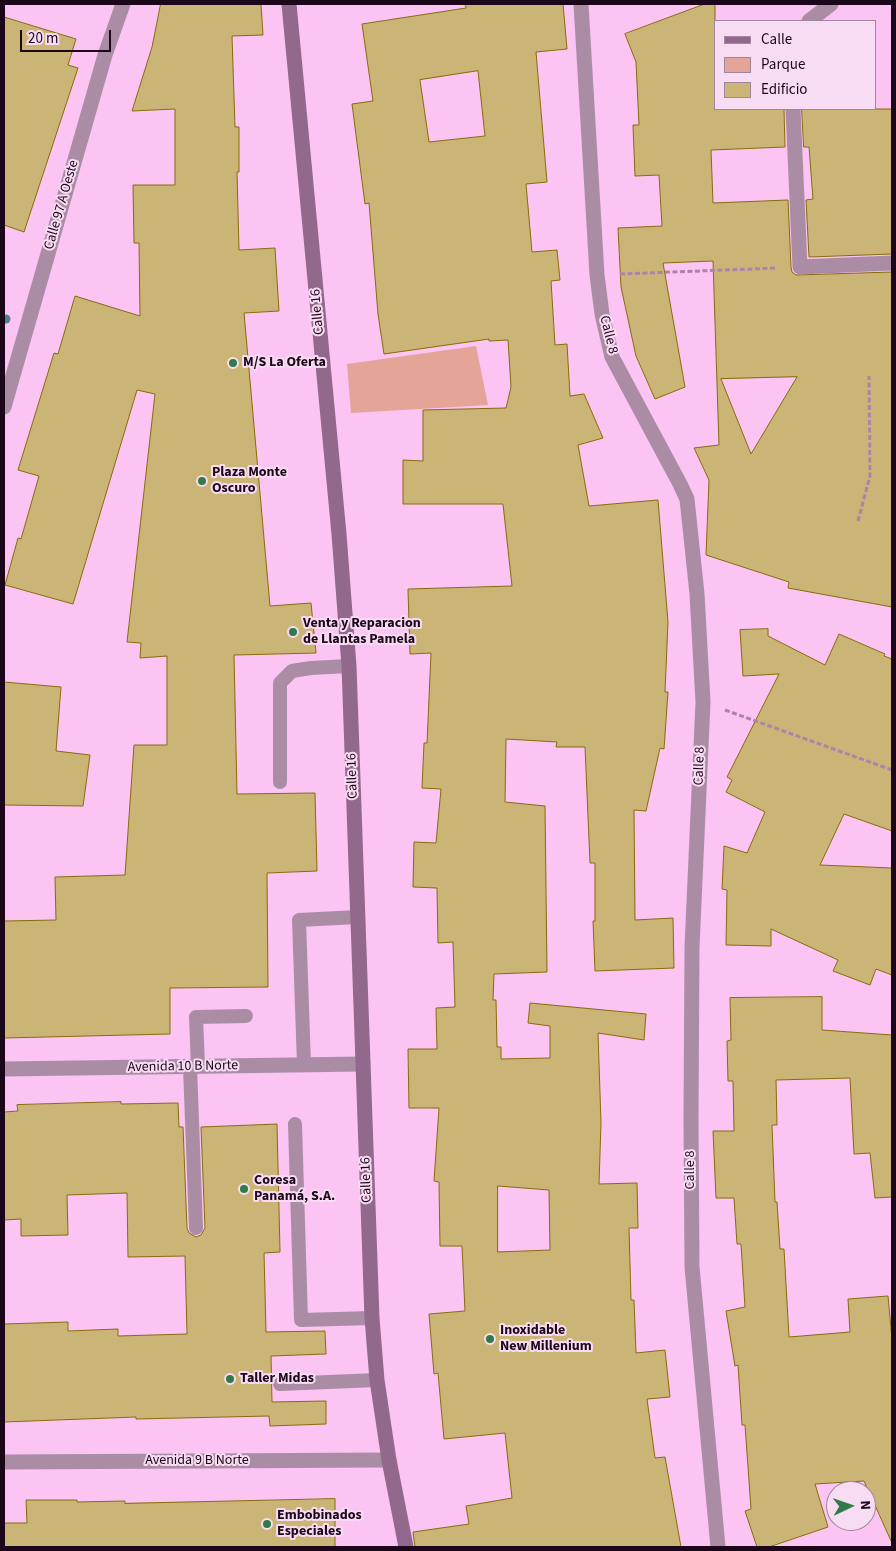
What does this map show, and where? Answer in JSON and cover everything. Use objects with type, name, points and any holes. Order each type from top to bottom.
[{"type":"main road","name":"Calle 16","points":[[289,4],[339,534],[349,666],[372,1318],[377,1380],[389,1460],[406,1547]]},
{"type":"street","name":"Calle 97 A Oeste","points":[[4,407],[106,55],[123,4]]},
{"type":"street","name":"Calle 8","points":[[581,4],[597,275],[602,314],[612,357],[687,499],[697,594],[703,702],[692,947],[692,1267],[718,1547]]},
{"type":"street","points":[[810,20],[832,4]]},
{"type":"street","points":[[793,110],[800,267],[892,263]]},
{"type":"street","name":"Avenida 10 B Norte","points":[[4,1069],[363,1064]]},
{"type":"street","name":"Avenida 9 B Norte","points":[[4,1462],[389,1460]]},
{"type":"lane","points":[[280,782],[280,684],[292,671],[349,666]]},
{"type":"lane","points":[[304,1065],[299,920],[358,917]]},
{"type":"lane","points":[[196,1228],[194,1067],[196,1017],[246,1016]]},
{"type":"lane","points":[[294,1124],[301,1320],[372,1318]]},
{"type":"lane","points":[[280,1384],[377,1380]]},
{"type":"path","points":[[597,275],[800,267]]},
{"type":"path","points":[[858,522],[870,476],[869,376]]},
{"type":"path","points":[[703,702],[892,770]]},
{"type":"green space","points":[[476,346],[488,405],[351,413],[347,364]]},
{"type":"building","points":[[161,4],[261,4],[263,35],[232,36],[235,127],[239,127],[239,172],[237,172],[239,250],[275,248],[279,311],[244,313],[270,606],[311,603],[316,653],[234,655],[237,794],[315,793],[317,871],[267,873],[268,987],[170,988],[170,1034],[4,1038],[4,921],[56,920],[55,877],[125,875],[134,745],[167,745],[167,656],[140,658],[141,643],[127,642],[155,394],[137,390],[73,604],[5,585],[18,538],[21,539],[39,476],[18,470],[54,353],[58,354],[75,296],[140,316],[139,243],[134,243],[133,185],[175,185],[175,109],[132,111],[152,47]]},
{"type":"building","points":[[465,4],[563,4],[567,49],[536,52],[547,182],[526,184],[532,252],[557,250],[560,280],[551,281],[555,345],[567,344],[570,396],[584,394],[603,438],[578,445],[589,506],[658,500],[668,622],[665,692],[668,692],[664,749],[660,748],[646,811],[634,810],[635,920],[673,918],[674,968],[595,971],[593,921],[595,921],[595,863],[590,863],[585,747],[556,747],[557,742],[506,739],[505,802],[545,806],[547,972],[494,974],[493,1000],[496,1000],[497,1047],[501,1047],[501,1059],[550,1058],[550,1026],[528,1023],[530,1003],[646,1014],[644,1040],[598,1033],[601,1123],[599,1184],[637,1183],[638,1228],[629,1228],[631,1300],[634,1300],[636,1353],[665,1350],[670,1397],[647,1399],[655,1458],[665,1457],[681,1547],[415,1547],[413,1532],[469,1524],[466,1506],[512,1498],[505,1433],[444,1439],[438,1373],[434,1374],[429,1314],[465,1311],[462,1246],[440,1246],[439,1182],[434,1181],[439,1108],[409,1108],[408,1049],[437,1049],[436,1008],[455,1007],[453,942],[438,943],[437,888],[413,887],[414,842],[436,843],[441,789],[422,788],[424,743],[427,743],[431,653],[410,654],[408,589],[512,586],[503,504],[403,504],[403,460],[423,461],[423,410],[506,408],[511,387],[508,340],[489,341],[489,339],[384,354],[378,314],[369,203],[365,204],[352,104],[373,101],[362,24],[466,8]],"holes":[[[478,71],[485,136],[429,142],[420,80]],[[498,1186],[549,1190],[550,1250],[498,1252]]]},
{"type":"building","points":[[705,4],[715,4],[714,110],[784,110],[785,147],[711,150],[713,203],[788,200],[791,267],[792,272],[796,275],[892,272],[892,607],[788,588],[789,582],[706,555],[709,480],[694,448],[719,445],[713,261],[663,263],[685,387],[655,399],[636,356],[621,287],[618,228],[662,226],[659,175],[635,176],[633,125],[639,125],[636,62],[625,34]],"holes":[[[797,377],[751,454],[721,379]]]},
{"type":"building","points":[[4,17],[76,39],[68,65],[78,68],[24,232],[4,225]]},
{"type":"building","points":[[892,109],[892,254],[809,257],[806,200],[813,199],[809,147],[804,147],[802,110]]},
{"type":"building","points":[[768,629],[768,636],[825,665],[839,634],[885,654],[884,656],[892,659],[892,831],[844,814],[820,865],[892,868],[892,975],[876,969],[870,985],[833,971],[838,960],[771,929],[771,946],[726,945],[727,890],[722,889],[724,846],[747,853],[765,812],[726,792],[732,780],[727,777],[779,674],[743,676],[740,630]]},
{"type":"building","points":[[4,682],[61,687],[56,751],[90,755],[83,806],[4,805]]},
{"type":"building","points":[[822,997],[822,1030],[892,1035],[892,1197],[875,1198],[870,1153],[854,1154],[850,1078],[776,1080],[777,1125],[772,1125],[775,1202],[777,1202],[780,1249],[784,1249],[789,1337],[850,1332],[848,1299],[888,1296],[892,1339],[892,1543],[876,1508],[876,1481],[826,1481],[826,1483],[815,1484],[826,1520],[826,1528],[769,1547],[757,1547],[745,1511],[751,1509],[745,1425],[742,1425],[738,1365],[735,1366],[726,1311],[745,1307],[741,1244],[737,1244],[734,1198],[716,1198],[713,1131],[734,1131],[733,1081],[728,1081],[727,1041],[731,1040],[730,998]]},
{"type":"building","points":[[121,1102],[121,1104],[178,1103],[179,1127],[183,1127],[187,1228],[189,1233],[196,1237],[201,1235],[205,1228],[201,1127],[277,1124],[280,1252],[264,1253],[266,1332],[325,1331],[326,1354],[271,1356],[272,1402],[326,1401],[326,1424],[270,1426],[269,1416],[136,1419],[136,1417],[4,1422],[4,1324],[68,1322],[68,1331],[118,1329],[118,1336],[187,1334],[185,1256],[128,1257],[127,1193],[67,1195],[68,1235],[21,1236],[21,1219],[4,1220],[4,1112],[18,1111],[17,1105]]},
{"type":"building","points":[[335,1499],[335,1547],[4,1547],[4,1523],[27,1523],[26,1500],[125,1501],[125,1503]]},
{"type":"place","name":"M/S La Oferta","points":[[233,363]]},
{"type":"place","name":"Plaza Monte Oscuro","points":[[202,481]]},
{"type":"place","name":"Venta y Reparacion de Llantas Pamela","points":[[293,632]]},
{"type":"place","name":"Coresa Panamá, S.A.","points":[[244,1189]]},
{"type":"place","name":"Inoxidable New Millenium","points":[[490,1339]]},
{"type":"place","name":"Taller Midas","points":[[230,1379]]},
{"type":"place","name":"Embobinados Especiales","points":[[267,1524]]}]
